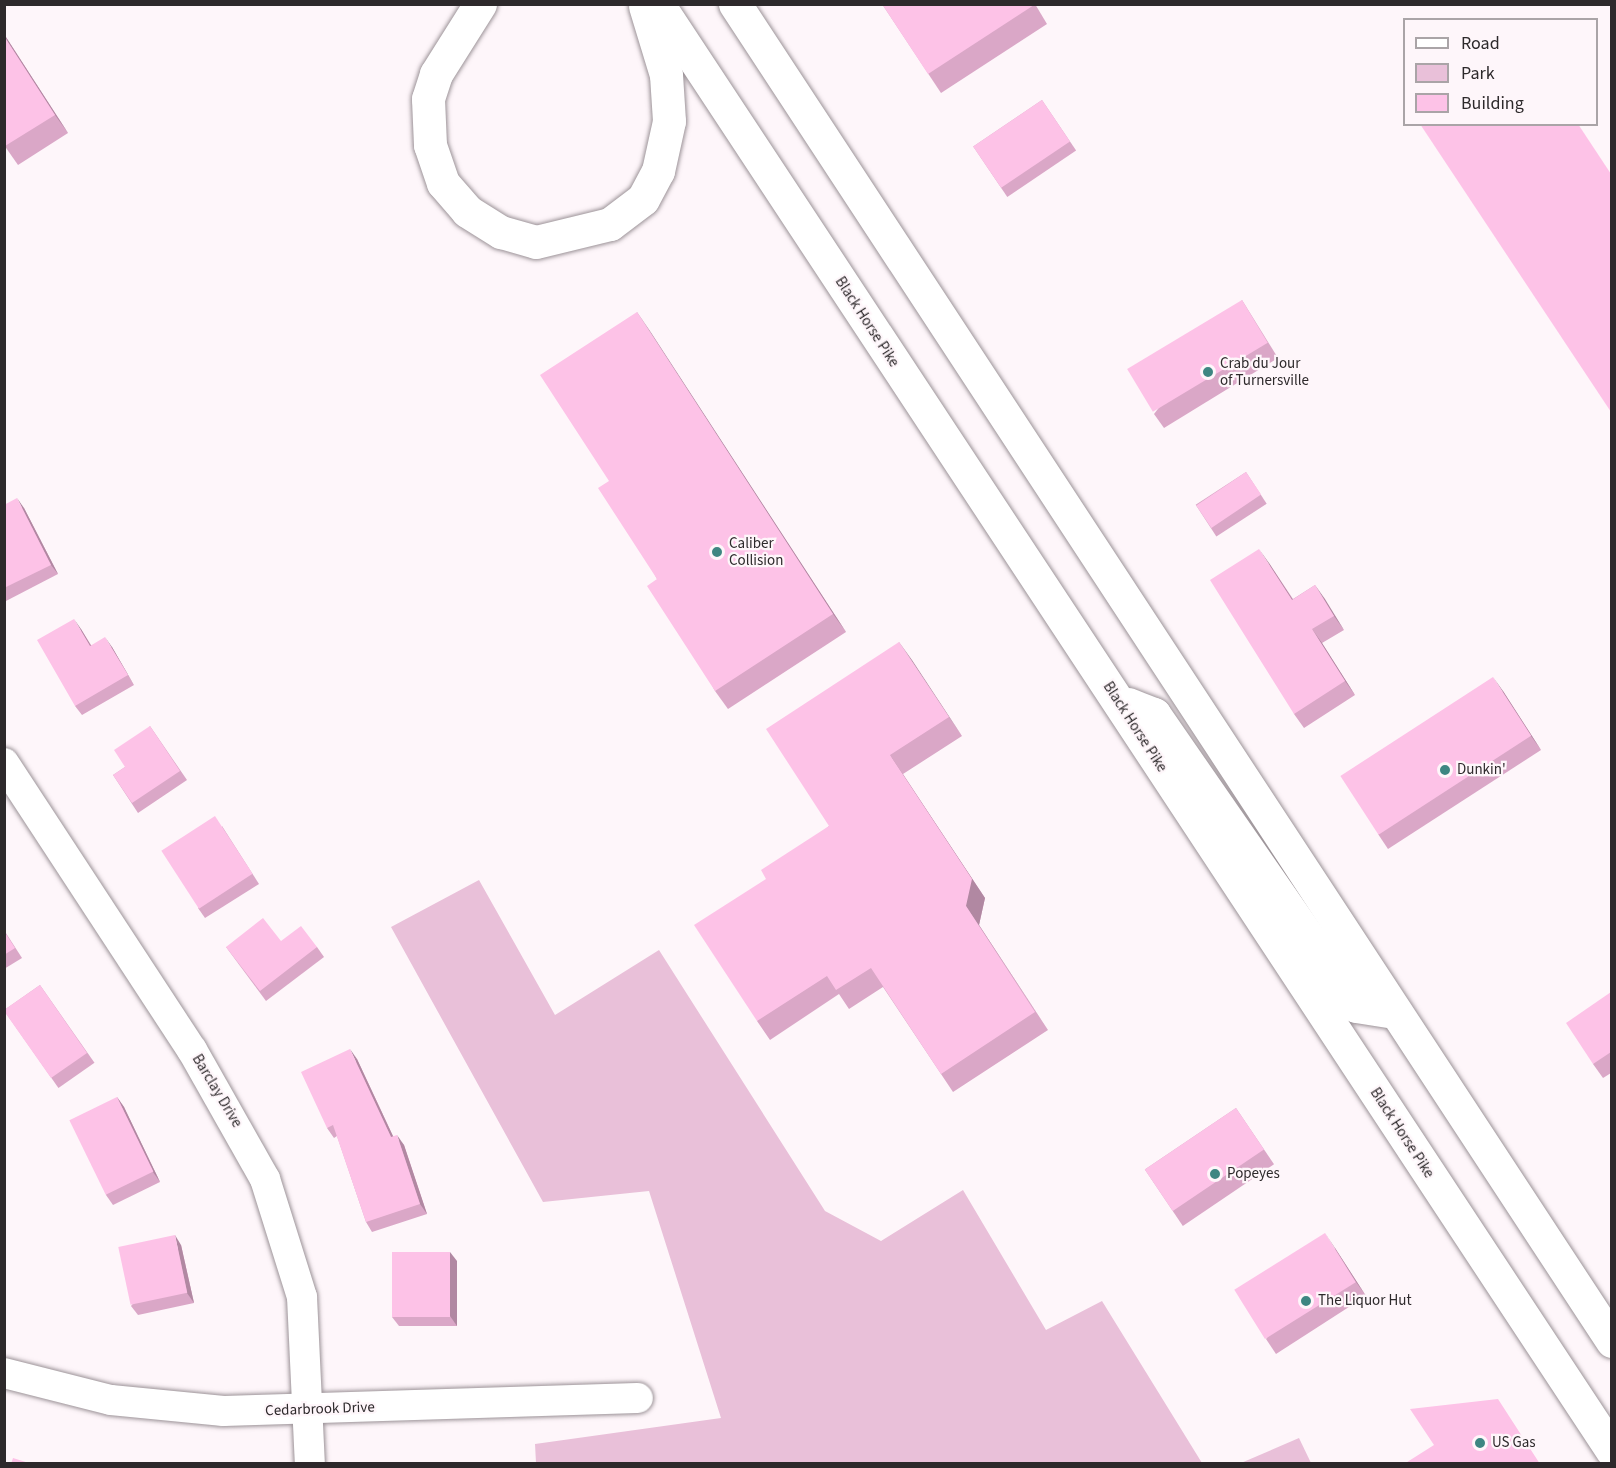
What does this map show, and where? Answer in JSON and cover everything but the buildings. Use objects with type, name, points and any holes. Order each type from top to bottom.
[{"type":"highway","points":[[480,4],[436,74],[428,99],[430,145],[443,183],[467,211],[501,232],[536,242],[610,224],[643,199],[658,171],[669,121],[666,75],[644,4]]},
{"type":"highway","name":"Black Horse Pike","points":[[658,4],[1611,1450]]},
{"type":"highway","points":[[735,4],[1393,1012],[1611,1341]]},
{"type":"highway","points":[[1118,702],[1154,714],[1356,1006],[1393,1012]]},
{"type":"street","name":"Barclay Drive","points":[[4,763],[192,1050],[265,1179],[302,1297],[310,1410],[310,1464]]},
{"type":"street","name":"Cedarbrook Drive","points":[[4,1373],[148,1405],[223,1412],[638,1398]]},
{"type":"green space","points":[[479,880],[555,1015],[659,950],[825,1211],[881,1241],[963,1190],[1046,1330],[1102,1301],[1202,1463],[536,1463],[535,1444],[721,1418],[649,1191],[543,1202],[391,927]]},
{"type":"green space","points":[[1299,1438],[1311,1463],[1241,1463]]},
{"type":"place","name":"Crab du Jour of Turnersville","points":[[1208,372]]},
{"type":"place","name":"Caliber Collision","points":[[717,552]]},
{"type":"place","name":"Dunkin'","points":[[1445,770]]},
{"type":"place","name":"Popeyes","points":[[1215,1174]]},
{"type":"place","name":"The Liquor Hut","points":[[1306,1301]]},
{"type":"place","name":"US Gas","points":[[1480,1443]]}]
